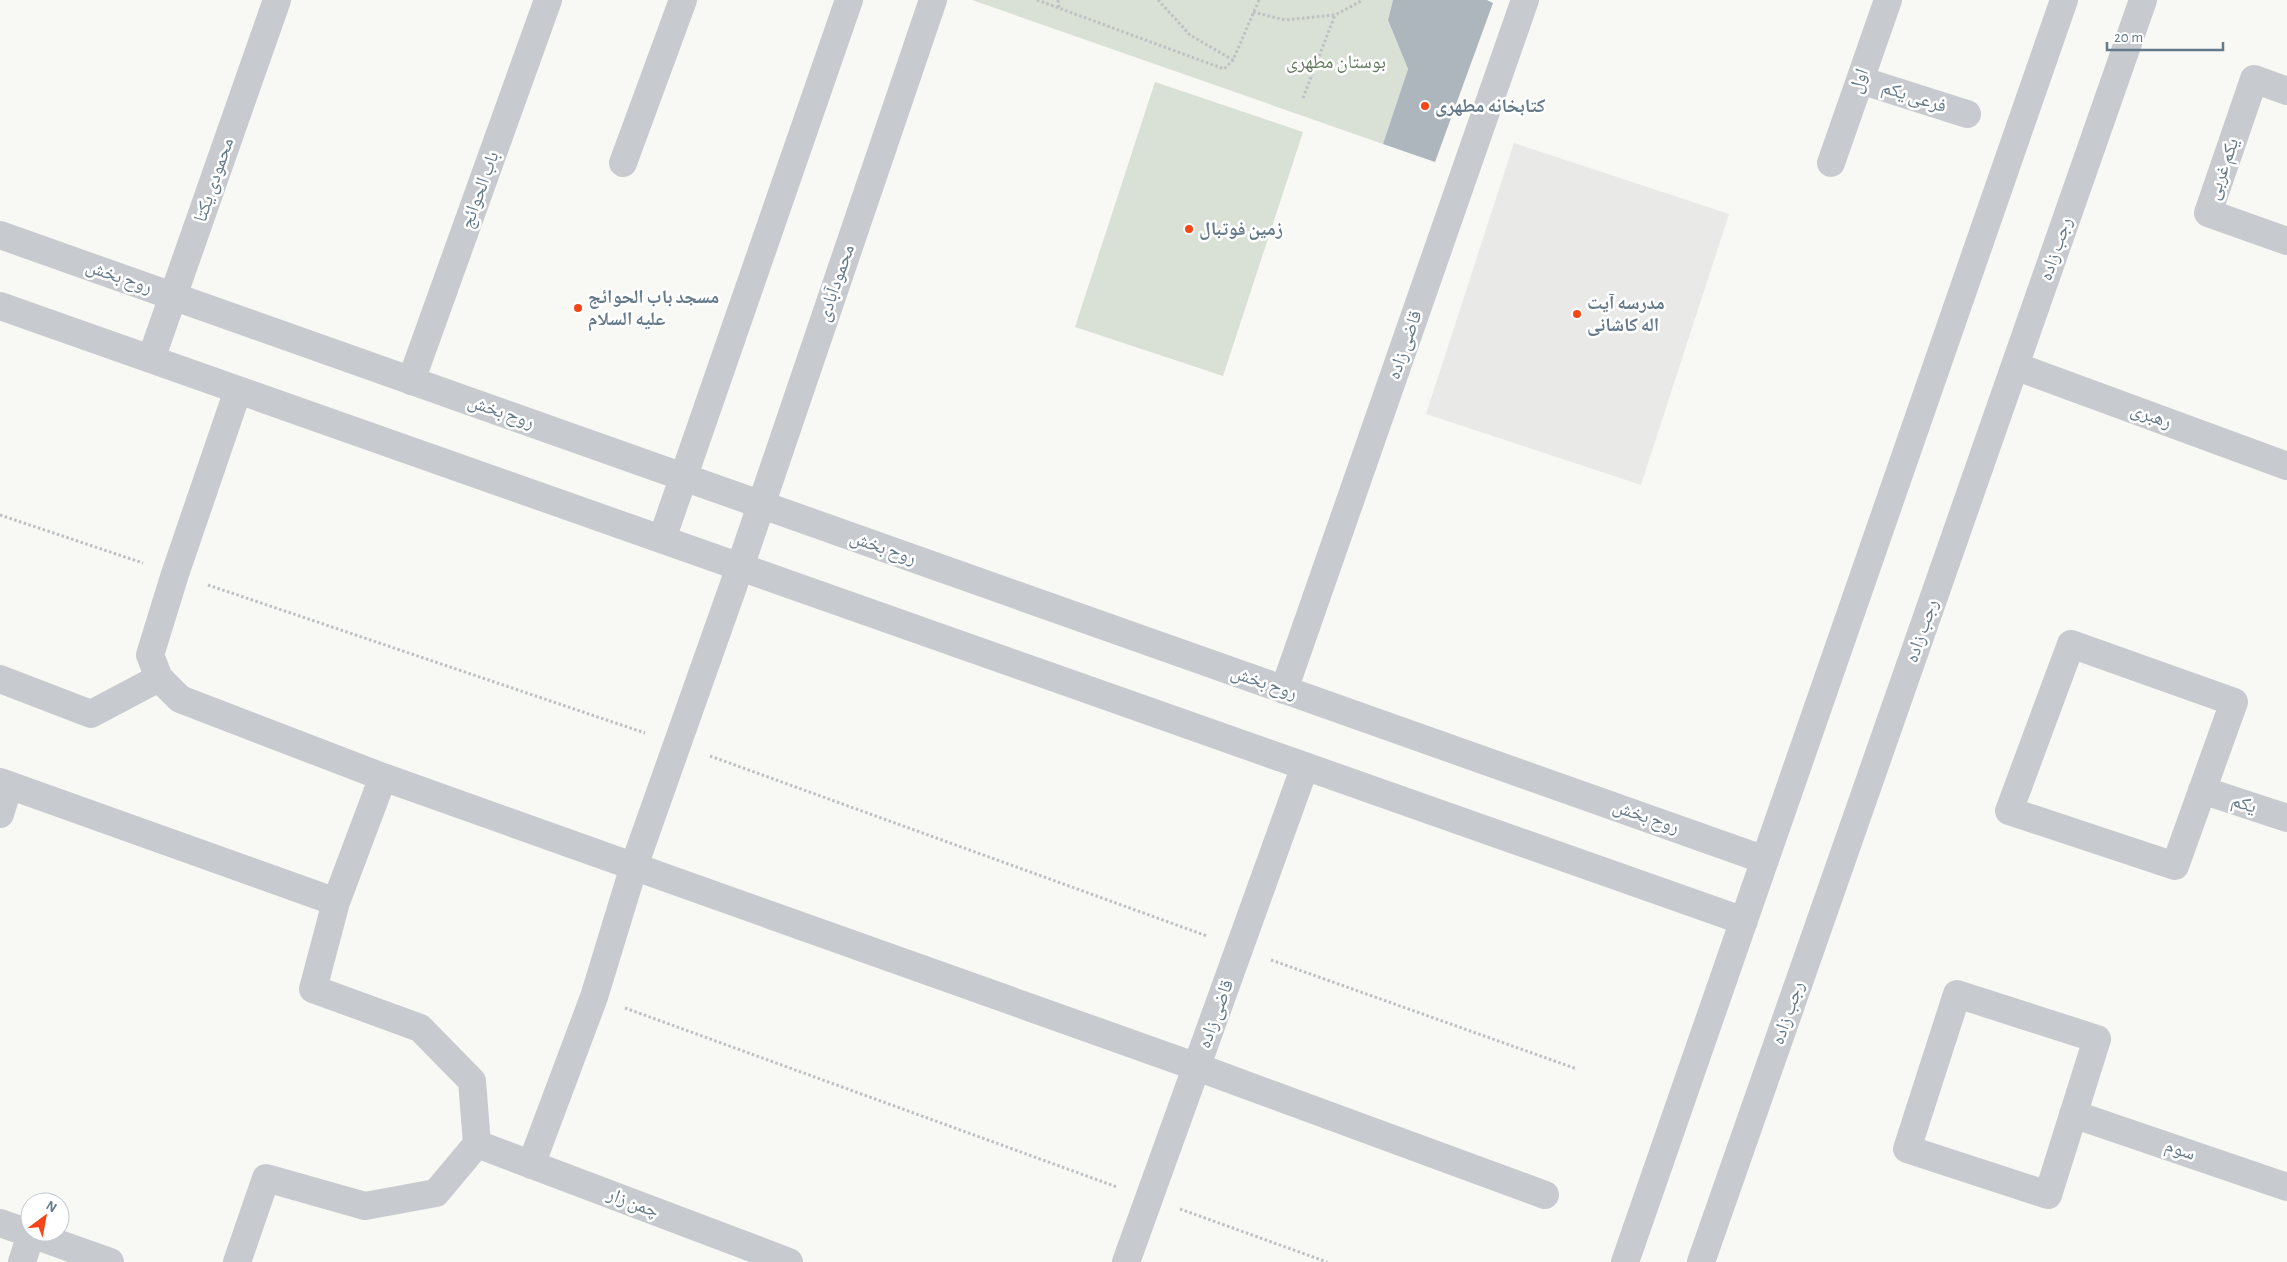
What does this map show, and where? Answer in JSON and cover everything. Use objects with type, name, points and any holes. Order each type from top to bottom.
[{"type":"street","name":"محمودی یکتا","points":[[151,359],[277,0]]},
{"type":"street","name":"باب الحوائج","points":[[411,381],[548,0]]},
{"type":"street","points":[[623,163],[683,0]]},
{"type":"street","points":[[662,539],[850,0]]},
{"type":"street","name":"محمودآبادی","points":[[532,1165],[594,997],[634,866],[740,567],[933,0]]},
{"type":"street","name":"قاضی زاده","points":[[1284,690],[1525,0]]},
{"type":"street","name":"اول","points":[[1831,163],[1888,0]]},
{"type":"street","points":[[1625,1262],[2064,0]]},
{"type":"street","name":"رجب زاده","points":[[1701,1262],[2143,0]]},
{"type":"street","name":"یکم غربی","points":[[2287,91],[2254,79],[2208,213],[2287,240]]},
{"type":"street","name":"فرعی یکم","points":[[1860,80],[1967,114]]},
{"type":"street","name":"روح بخش","points":[[0,235],[1765,860]]},
{"type":"street","points":[[0,306],[1744,921]]},
{"type":"street","name":"رهبری","points":[[2015,366],[2287,466]]},
{"type":"street","points":[[238,390],[175,574],[150,655],[159,678],[180,700],[383,777],[1197,1067],[1545,1195]]},
{"type":"street","points":[[2071,644],[2234,702],[2202,790],[2175,866],[2009,811],[2071,644]]},
{"type":"street","points":[[0,679],[91,714],[159,678]]},
{"type":"street","name":"قاضی زاده","points":[[1126,1262],[1305,766]]},
{"type":"street","points":[[237,1262],[266,1178],[364,1206],[436,1193],[478,1144],[472,1081],[420,1028],[313,989],[336,902],[383,777]]},
{"type":"street","points":[[0,814],[5,783],[336,902]]},
{"type":"street","name":"یکم","points":[[2202,790],[2287,818]]},
{"type":"street","points":[[1957,994],[2097,1038],[2074,1114],[2048,1195],[1907,1149],[1957,994]]},
{"type":"street","name":"سوم","points":[[2074,1114],[2287,1186]]},
{"type":"street","name":"چمن زار","points":[[478,1144],[789,1262]]},
{"type":"street","points":[[0,1223],[20,1230]]},
{"type":"street","points":[[22,1262],[28,1242]]},
{"type":"street","points":[[54,1242],[110,1262]]},
{"type":"path","points":[[1037,0],[1224,68],[1233,60],[1259,0]]},
{"type":"path","points":[[1058,0],[1060,8]]},
{"type":"path","points":[[1158,0],[1190,35],[1233,60]]},
{"type":"path","points":[[1253,12],[1285,20],[1335,15],[1363,0]]},
{"type":"path","points":[[1303,98],[1335,15]]},
{"type":"path","points":[[0,515],[678,744],[1577,1069]]},
{"type":"path","points":[[594,997],[1328,1262]]},
{"type":"shaded area","name":"مدرسه آیت اله کاشانی","points":[[1514,143],[1729,214],[1641,485],[1426,414]]},
{"type":"green space","name":"بوستان مطهری","points":[[972,0],[1393,0],[1388,20],[1408,69],[1383,144]]},
{"type":"green space","name":"زمین فوتبال","points":[[1155,82],[1303,132],[1223,376],[1075,327]]},
{"type":"building","name":"کتابخانه مطهری","points":[[1393,0],[1487,0],[1493,3],[1435,162],[1383,144],[1408,69],[1388,20]]},
{"type":"place","name":"کتابخانه مطهری","points":[[1425,106]]},
{"type":"place","name":"زمین فوتبال","points":[[1189,229]]},
{"type":"place","name":"مسجد باب الحوائج علیه السلام","points":[[578,308]]},
{"type":"place","name":"مدرسه آیت اله کاشانی","points":[[1577,314]]}]
